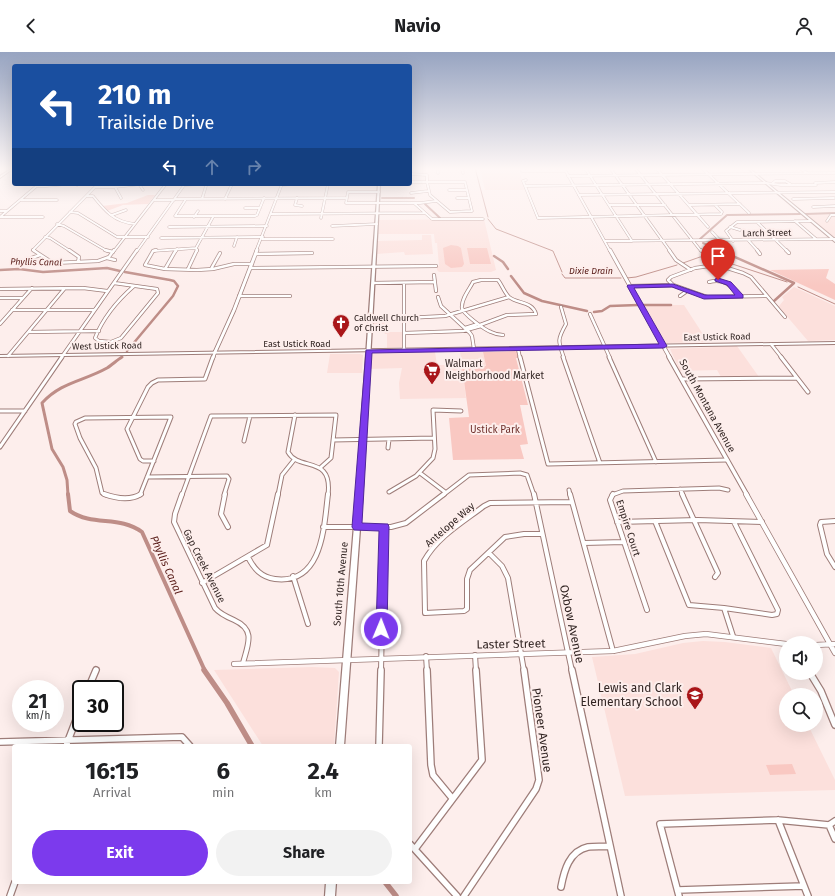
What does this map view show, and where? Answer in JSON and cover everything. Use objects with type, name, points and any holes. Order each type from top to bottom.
[{"type":"main road","name":"South 10th Avenue","points":[[340,744],[357,527],[378,207]]},
{"type":"main road","points":[[795,207],[834,240]]},
{"type":"main road","name":"East Ustick Road","points":[[215,352],[368,351],[835,343]]},
{"type":"main road","name":"West Ustick Road","points":[[0,356],[215,352]]},
{"type":"main road","points":[[330,896],[331,884]]},
{"type":"street","points":[[0,217],[11,207]]},
{"type":"street","points":[[75,207],[33,250],[53,263],[103,260],[107,258],[148,207]]},
{"type":"street","points":[[102,207],[126,223],[135,224]]},
{"type":"street","points":[[0,447],[107,291],[169,207]]},
{"type":"street","points":[[181,207],[175,216],[255,216],[260,208]]},
{"type":"street","points":[[154,461],[143,461],[140,459],[138,451],[128,432],[132,417],[148,387],[152,383],[158,380],[205,380],[273,207]]},
{"type":"street","points":[[321,218],[324,207]]},
{"type":"street","points":[[418,207],[430,218],[482,219]]},
{"type":"street","points":[[444,207],[450,212],[465,212],[472,211],[471,207]]},
{"type":"street","points":[[534,207],[538,218],[718,215],[722,213],[717,207]]},
{"type":"street","name":"South Montana Avenue","points":[[586,207],[762,522],[833,644],[835,653]]},
{"type":"street","points":[[610,207],[632,241]]},
{"type":"street","points":[[639,207],[676,260],[691,270]]},
{"type":"street","points":[[667,207],[702,252],[705,253]]},
{"type":"street","points":[[690,207],[708,227]]},
{"type":"street","points":[[743,207],[749,213]]},
{"type":"street","points":[[245,208],[260,208]]},
{"type":"street","points":[[112,215],[126,210]]},
{"type":"street","points":[[0,211],[7,211]]},
{"type":"street","points":[[194,217],[198,211]]},
{"type":"street","points":[[217,216],[219,211]]},
{"type":"street","points":[[70,212],[78,214],[117,237],[148,237]]},
{"type":"street","points":[[271,214],[424,213]]},
{"type":"street","points":[[827,221],[831,215],[835,215]]},
{"type":"street","points":[[188,269],[196,255],[196,248],[213,216]]},
{"type":"street","points":[[0,217],[43,217]]},
{"type":"street","points":[[776,221],[780,225]]},
{"type":"street","points":[[795,221],[816,239]]},
{"type":"street","points":[[733,240],[726,232],[737,222],[811,221]]},
{"type":"street","points":[[757,222],[790,253]]},
{"type":"street","points":[[58,224],[106,251],[113,252]]},
{"type":"street","points":[[332,226],[377,224]]},
{"type":"street","points":[[169,227],[266,226]]},
{"type":"street","points":[[730,227],[740,230]]},
{"type":"street","points":[[712,232],[729,250]]},
{"type":"street","points":[[792,236],[796,240]]},
{"type":"street","points":[[45,237],[50,238],[79,257],[78,262]]},
{"type":"street","points":[[234,246],[237,237]]},
{"type":"street","points":[[161,238],[237,237],[333,239]]},
{"type":"street","points":[[748,240],[760,254]]},
{"type":"street","name":"Larch Street","points":[[605,241],[834,240]]},
{"type":"street","points":[[196,248],[154,250],[145,265],[165,269],[211,269],[234,264],[252,264]]},
{"type":"street","points":[[165,269],[177,249]]},
{"type":"street","points":[[211,269],[220,253]]},
{"type":"street","points":[[256,254],[312,253]]},
{"type":"street","points":[[26,260],[40,255]]},
{"type":"street","points":[[107,258],[115,260]]},
{"type":"street","points":[[767,296],[707,297],[673,285],[668,281],[668,278],[702,265],[717,265],[746,274],[754,281],[767,296],[785,317]]},
{"type":"street","points":[[250,268],[436,266]]},
{"type":"street","points":[[434,275],[436,291]]},
{"type":"street","points":[[405,333],[466,330],[480,325],[508,316],[536,314],[536,311],[532,306],[509,297],[499,280],[495,279],[473,282],[463,301],[462,308],[463,311],[480,325],[492,334],[503,335]]},
{"type":"street","points":[[709,282],[718,280],[727,282],[740,296]]},
{"type":"street","points":[[373,283],[435,282]]},
{"type":"street","points":[[114,283],[157,289],[158,291],[156,296],[124,335],[117,340],[103,342],[96,338],[99,331],[121,298],[134,286]]},
{"type":"street","points":[[404,283],[404,350]]},
{"type":"street","points":[[630,286],[673,285]]},
{"type":"street","points":[[0,324],[32,288]]},
{"type":"street","points":[[8,356],[65,288]]},
{"type":"street","points":[[0,289],[94,288],[107,291]]},
{"type":"street","points":[[468,291],[473,292]]},
{"type":"street","points":[[680,296],[687,291]]},
{"type":"street","points":[[239,296],[290,296]]},
{"type":"street","points":[[438,297],[441,306],[472,336],[474,349]]},
{"type":"street","points":[[405,318],[450,315],[509,297]]},
{"type":"street","points":[[0,298],[23,298]]},
{"type":"street","points":[[561,307],[566,324],[559,336],[558,341],[600,463]]},
{"type":"street","points":[[12,310],[94,310]]},
{"type":"street","points":[[590,314],[656,462]]},
{"type":"street","points":[[28,332],[99,331]]},
{"type":"street","points":[[770,344],[808,392]]},
{"type":"street","points":[[518,348],[548,464],[727,460]]},
{"type":"street","points":[[682,379],[797,378]]},
{"type":"street","points":[[0,411],[26,410]]},
{"type":"street","points":[[389,492],[420,473],[433,461],[435,453],[433,410],[461,411]]},
{"type":"street","points":[[244,441],[250,416],[336,414],[331,458],[321,467]]},
{"type":"street","points":[[248,558],[253,568],[267,578],[282,580],[309,568],[321,540],[329,485],[327,477],[321,467],[309,462],[294,460],[290,457],[288,452],[295,415]]},
{"type":"street","name":"Gap Creek Avenue","points":[[243,663],[249,633],[247,627],[243,623],[219,613],[215,608],[174,522],[175,514],[211,416],[250,416]]},
{"type":"street","points":[[132,417],[171,418],[171,420],[141,494],[137,497],[131,498],[106,495],[102,493],[96,468],[80,438],[75,424],[78,420],[85,418],[132,417]]},
{"type":"street","points":[[333,440],[434,438]]},
{"type":"street","points":[[388,448],[389,439]]},
{"type":"street","points":[[202,583],[248,558],[267,545],[282,475],[294,460]]},
{"type":"street","points":[[322,527],[391,527],[406,523],[445,492],[420,473]]},
{"type":"street","name":"Oxbow Avenue","points":[[445,492],[469,475],[520,473],[527,475],[529,478],[536,502],[621,896]]},
{"type":"street","points":[[147,477],[227,476],[228,479],[221,514],[228,527]]},
{"type":"street","name":"Empire Court","points":[[647,610],[617,522],[610,496],[614,492],[719,488],[728,490]]},
{"type":"street","points":[[680,489],[718,573],[715,577]]},
{"type":"street","points":[[568,490],[613,651]]},
{"type":"street","name":"Antelope Way","points":[[489,553],[470,570],[467,579],[467,609],[464,611],[425,613],[424,561],[426,555],[484,506],[490,503],[572,502]]},
{"type":"street","points":[[617,522],[694,520],[762,522]]},
{"type":"street","points":[[655,521],[689,605],[724,608],[772,615],[777,614],[778,610],[734,522]]},
{"type":"street","points":[[835,521],[821,522],[820,525],[827,554],[835,567]]},
{"type":"street","points":[[379,744],[384,527]]},
{"type":"street","points":[[489,553],[505,537],[524,534],[542,534]]},
{"type":"street","points":[[584,543],[624,542]]},
{"type":"street","name":"Pioneer Avenue","points":[[464,896],[536,789],[539,780],[533,730],[510,583],[507,572],[502,564],[489,553]]},
{"type":"street","points":[[293,576],[308,624]]},
{"type":"street","points":[[724,608],[733,636]]},
{"type":"street","name":"Laster Street","points":[[234,664],[426,656],[613,651],[632,649],[665,640],[695,635],[733,636],[766,643],[779,644]]},
{"type":"street","points":[[823,645],[833,644]]},
{"type":"street","points":[[415,849],[482,760],[475,655]]},
{"type":"street","points":[[426,656],[431,765],[433,775],[452,798]]},
{"type":"street","points":[[92,680],[96,670]]},
{"type":"street","points":[[814,680],[821,692],[835,725]]},
{"type":"street","points":[[67,744],[72,730]]},
{"type":"street","points":[[0,742],[182,737],[188,744]]},
{"type":"street","points":[[778,820],[808,896]]},
{"type":"street","points":[[804,886],[679,893],[660,824],[778,820],[811,825],[829,825],[835,821]]},
{"type":"street","points":[[829,825],[835,839]]},
{"type":"street","points":[[412,846],[457,896]]},
{"type":"street","points":[[561,886],[564,870],[580,849],[587,847],[610,846]]},
{"type":"street","points":[[10,896],[14,884]]},
{"type":"shaded area","points":[[835,213],[835,241],[802,214]]},
{"type":"shaded area","points":[[484,219],[496,270],[491,272],[439,272],[437,270],[437,266],[439,266],[437,243],[435,243],[434,234],[378,234],[379,220]]},
{"type":"shaded area","points":[[422,235],[431,235],[433,254],[405,255],[404,252],[376,254],[377,241],[422,240]]},
{"type":"shaded area","points":[[794,287],[835,306],[835,340],[808,341],[779,307],[784,300],[782,297]]},
{"type":"shaded area","points":[[644,305],[684,305],[708,342],[664,342]]},
{"type":"shaded area","points":[[372,322],[388,322],[388,332],[402,332],[402,347],[387,348],[387,334],[384,332],[371,332]]},
{"type":"shaded area","points":[[737,346],[759,377],[721,377],[717,370],[680,371],[670,349]]},
{"type":"shaded area","points":[[435,352],[437,365],[462,365],[460,352],[483,352],[486,367],[462,367],[466,398],[400,399],[399,383],[402,368],[369,369],[370,355],[373,353]]},
{"type":"shaded area","points":[[330,354],[363,355],[362,373],[327,373]]},
{"type":"shaded area","name":"Lewis and Clark Elementary School","points":[[703,641],[725,642],[771,648],[779,664],[779,680],[787,680],[791,688],[779,688],[779,732],[811,732],[835,780],[835,790],[625,796],[592,657],[635,654],[683,643]]},
{"type":"shaded area","points":[[312,667],[335,668],[339,672],[334,744],[262,744],[214,670]]},
{"type":"green space","points":[[103,207],[117,207],[107,211]]},
{"type":"green space","points":[[451,245],[461,248],[464,264],[462,267],[451,268],[445,264],[443,248]]},
{"type":"green space","points":[[467,248],[487,248],[491,264],[470,264]]},
{"type":"green space","points":[[829,269],[826,278],[835,284],[835,300],[770,270]]},
{"type":"green space","name":"Ustick Park","points":[[483,352],[517,352],[519,358],[516,358],[528,405],[520,405],[528,444],[520,445],[524,459],[453,460],[449,418],[469,417],[462,367],[486,366]]},
{"type":"green space","points":[[792,764],[796,774],[770,775],[766,765]]},
{"type":"waterway","points":[[429,207],[440,218]]},
{"type":"waterway","name":"Dixie Drain","points":[[485,207],[488,217]]},
{"type":"waterway","points":[[805,214],[835,213]]},
{"type":"waterway","points":[[700,239],[727,215],[800,214]]},
{"type":"waterway","name":"Dixie Drain","points":[[488,219],[496,229],[553,251],[562,272]]},
{"type":"waterway","points":[[703,243],[722,251]]},
{"type":"waterway","name":"Dixie Drain","points":[[719,250],[794,283],[774,301]]},
{"type":"waterway","points":[[494,256],[503,262],[508,269]]},
{"type":"waterway","name":"Dixie Drain","points":[[683,263],[700,257],[711,257],[787,282]]},
{"type":"waterway","name":"Dixie Drain","points":[[627,278],[636,277],[677,265]]},
{"type":"waterway","name":"Phyllis Canal","points":[[0,270],[19,269],[43,272],[107,268],[120,271]]},
{"type":"waterway","name":"Phyllis Canal","points":[[125,272],[174,281],[178,286],[173,296],[127,351]]},
{"type":"waterway","name":"Dixie Drain","points":[[562,274],[565,278],[621,278]]},
{"type":"waterway","points":[[511,276],[524,293],[542,301],[587,311]]},
{"type":"waterway","name":"Dixie Drain","points":[[798,287],[835,304]]},
{"type":"waterway","points":[[594,312],[602,311],[610,306],[638,305]]},
{"type":"waterway","points":[[643,305],[671,305]]},
{"type":"waterway","name":"Phyllis Canal","points":[[68,495],[67,480],[63,467],[52,449],[42,403],[57,390],[107,368],[122,357]]},
{"type":"waterway","name":"Phyllis Canal","points":[[68,494],[70,511],[79,516],[88,519],[124,524],[142,532],[205,671]]},
{"type":"waterway","name":"Phyllis Canal","points":[[204,670],[227,703],[251,744]]},
{"type":"waterway","name":"Phyllis Canal","points":[[387,884],[396,896]]},
{"type":"place","name":"Caldwell Church of Christ","points":[[341,338]]},
{"type":"place","name":"Walmart Neighborhood Market","points":[[432,385]]},
{"type":"place","name":"Lewis and Clark Elementary School","points":[[695,710]]},
{"type":"route","points":[[381,629],[384,527],[357,527],[368,351],[664,346],[630,286],[673,285],[704,297],[740,296],[731,285],[724,281],[718,280]]}]
